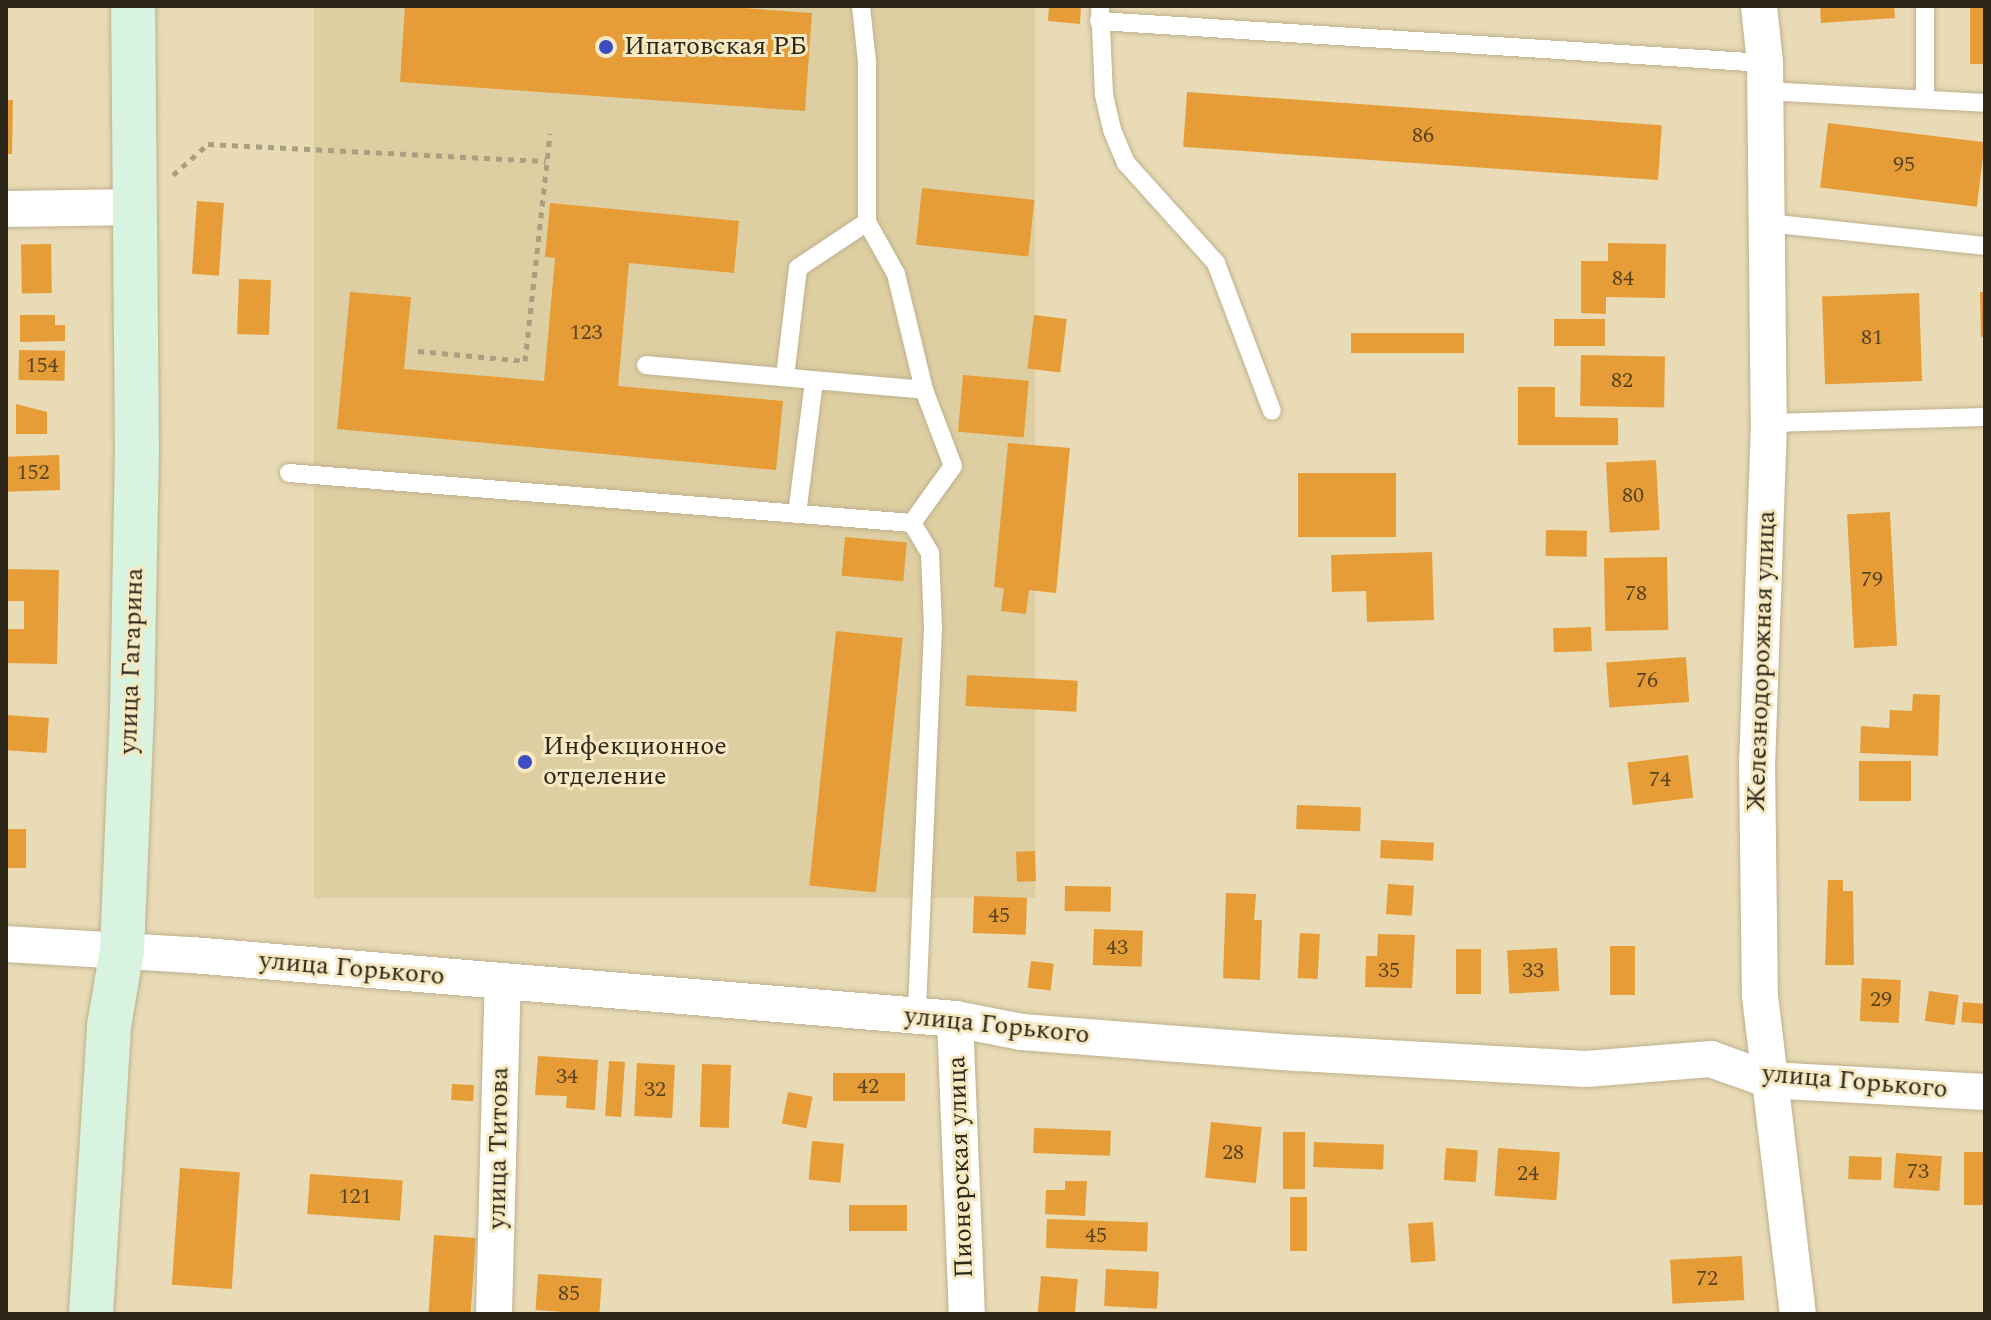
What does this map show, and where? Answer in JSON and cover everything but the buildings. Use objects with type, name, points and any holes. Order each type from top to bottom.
[{"type":"street","name":"улица Гагарина","points":[[91,1314],[109,1026],[122,950],[136,482],[137,207],[133,6]]},
{"type":"street","name":"Железнодорожная улица","points":[[1759,6],[1765,77],[1769,423],[1757,759],[1760,996],[1798,1314]]},
{"type":"street","points":[[6,209],[137,207]]},
{"type":"street","name":"улица Горького","points":[[6,944],[122,950],[955,1019],[1022,1032],[1586,1069],[1711,1059],[1769,1080],[1985,1092]]},
{"type":"street","name":"улица Титова","points":[[494,1314],[503,981]]},
{"type":"street","name":"Пионерская улица","points":[[955,1019],[967,1314]]},
{"type":"lane","points":[[861,6],[867,62],[867,222],[896,274],[924,390],[953,466],[912,523]]},
{"type":"lane","points":[[1925,6],[1925,99]]},
{"type":"lane","points":[[1272,411],[1216,263],[1126,163],[1104,95],[1100,13],[1765,77],[1925,99],[1985,103]]},
{"type":"lane","points":[[785,377],[798,268],[867,222]]},
{"type":"lane","points":[[1767,223],[1985,246]]},
{"type":"lane","points":[[646,365],[924,390]]},
{"type":"lane","points":[[797,514],[814,381]]},
{"type":"lane","points":[[1769,423],[1985,417]]},
{"type":"lane","points":[[289,473],[912,523]]},
{"type":"lane","points":[[912,523],[930,553],[933,628],[917,1016]]},
{"type":"path","points":[[418,351],[525,361],[550,133]]},
{"type":"path","points":[[137,207],[208,144],[546,161]]},
{"type":"shaded area","points":[[314,6],[1035,6],[1035,898],[314,898]]},
{"type":"place","name":"Ипатовская РБ","points":[[606,47]]},
{"type":"place","name":"Инфекционное отделение","points":[[525,762]]}]
